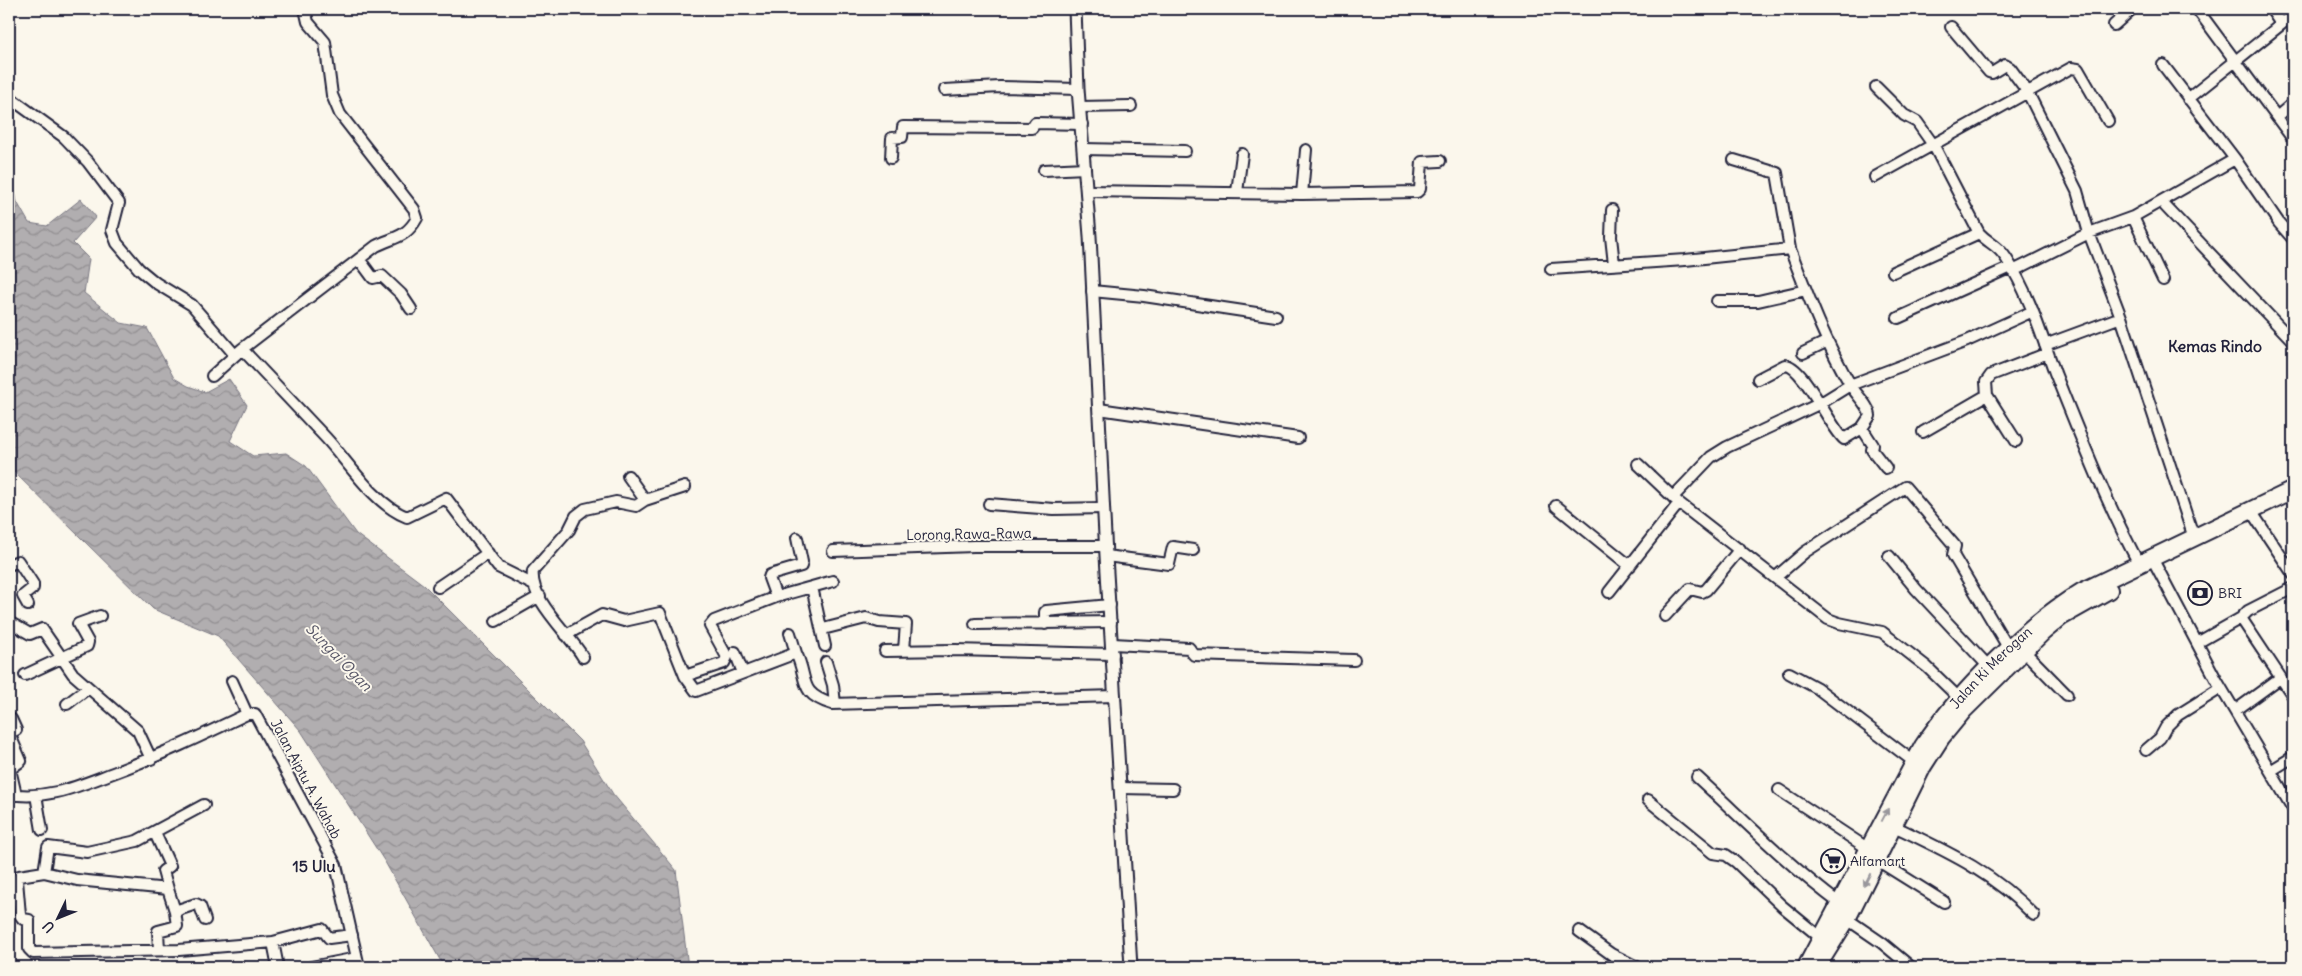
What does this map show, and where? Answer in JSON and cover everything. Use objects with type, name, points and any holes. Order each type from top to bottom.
[{"type":"highway","name":"Jalan Ki Merogan","points":[[2149,563],[2254,515],[2293,490]]},
{"type":"highway","name":"Jalan Ki Merogan","points":[[1816,967],[1847,919],[1872,854],[1913,762],[1935,727],[1990,668],[2061,617],[2194,538],[2293,501]]},
{"type":"highway","name":"Jalan Ki Merogan","points":[[1816,967],[1821,938],[1839,902],[1894,826],[1923,766],[1941,738],[2016,650]]},
{"type":"street","points":[[212,376],[238,352],[358,260],[380,244],[404,234],[417,217],[414,210],[340,114],[332,95],[325,42],[308,22],[305,9]]},
{"type":"street","points":[[2114,24],[2132,9]]},
{"type":"street","points":[[2197,9],[2278,116],[2293,139]]},
{"type":"street","points":[[2271,9],[2281,24]]},
{"type":"street","points":[[1075,11],[1078,89],[1090,236],[1106,551],[1131,967]]},
{"type":"street","points":[[2188,99],[2293,15]]},
{"type":"street","points":[[1950,27],[1989,72],[1992,73],[2007,65],[2027,91],[2078,192],[2089,233],[2121,318],[2194,538]]},
{"type":"street","points":[[2163,65],[2235,159],[2279,223],[2293,239]]},
{"type":"street","points":[[1875,177],[1934,146],[2027,91],[2074,67],[2084,77],[2108,121]]},
{"type":"street","points":[[944,90],[1000,84],[1078,89]]},
{"type":"street","points":[[1876,87],[1904,115],[1917,122],[1934,146],[1979,233],[1986,241],[1998,248],[2012,269],[2033,311],[2116,522],[2149,563],[2197,643],[2221,688],[2272,770],[2293,809]]},
{"type":"street","points":[[9,97],[64,137],[88,162],[116,199],[112,230],[117,243],[145,274],[192,305],[324,436],[364,484],[400,514],[412,516],[446,498],[498,566],[534,585]]},
{"type":"street","points":[[2278,116],[2293,104]]},
{"type":"street","points":[[1080,108],[1131,106]]},
{"type":"street","points":[[891,158],[892,138],[902,137],[903,127],[1032,128],[1035,123],[1082,124]]},
{"type":"street","points":[[1083,149],[1185,150]]},
{"type":"street","points":[[1302,194],[1306,150]]},
{"type":"street","points":[[1237,192],[1242,154]]},
{"type":"street","points":[[1898,318],[2012,269],[2089,233],[2133,217],[2235,159]]},
{"type":"street","points":[[1734,160],[1777,174],[1790,249],[1828,341],[1850,385],[1870,414],[1862,428],[1849,438],[1842,438],[1821,403],[1790,366],[1785,366],[1758,380]]},
{"type":"street","points":[[1086,191],[1302,194],[1418,192],[1420,190],[1422,162],[1440,162]]},
{"type":"street","points":[[1044,170],[1085,168]]},
{"type":"street","points":[[2165,206],[2293,341]]},
{"type":"street","points":[[1612,210],[1611,237],[1614,264]]},
{"type":"street","points":[[2133,217],[2163,280]]},
{"type":"street","points":[[1893,272],[1979,233]]},
{"type":"street","points":[[1551,269],[1725,257],[1790,249]]},
{"type":"street","points":[[358,260],[373,278],[382,276],[401,294],[411,308]]},
{"type":"street","points":[[1717,301],[1758,301],[1806,290]]},
{"type":"street","points":[[1092,291],[1144,296],[1276,316]]},
{"type":"street","points":[[1609,592],[1630,566],[1676,500],[1711,457],[1727,446],[1821,403],[1850,385],[1967,341],[2033,311]]},
{"type":"street","points":[[2016,441],[1988,395],[1986,382],[1991,375],[2121,318]]},
{"type":"street","points":[[1803,352],[1828,341]]},
{"type":"street","points":[[1923,432],[1988,395]]},
{"type":"street","points":[[1099,409],[1298,438]]},
{"type":"street","points":[[1862,428],[1873,445],[1872,450],[1886,468]]},
{"type":"street","points":[[1638,464],[1676,500],[1828,619],[1882,632],[1927,667],[1960,699]]},
{"type":"street","points":[[628,476],[644,500]]},
{"type":"street","points":[[583,657],[557,625],[540,596],[534,585],[533,571],[569,530],[576,516],[586,509],[616,502],[636,506],[644,500],[685,487]]},
{"type":"street","points":[[1776,577],[1805,552],[1905,487],[1955,546],[1953,554],[2016,650],[2067,695]]},
{"type":"street","points":[[989,504],[1054,510],[1104,508]]},
{"type":"street","points":[[1556,506],[1630,566]]},
{"type":"street","points":[[2254,515],[2293,574]]},
{"type":"street","points":[[776,597],[769,578],[770,576],[801,566],[802,562],[797,538]]},
{"type":"street","name":"Lorong Rawa-Rawa","points":[[833,551],[974,546],[1106,551],[1169,564],[1173,546],[1193,550]]},
{"type":"street","points":[[1666,616],[1690,589],[1702,592],[1706,590],[1740,549]]},
{"type":"street","points":[[438,586],[488,553]]},
{"type":"street","points":[[1889,556],[1916,589],[1990,668]]},
{"type":"street","points":[[9,565],[18,561],[33,584],[33,588],[23,596],[28,604]]},
{"type":"street","points":[[685,676],[724,663],[726,660],[727,657],[710,626],[714,620],[776,597],[833,581]]},
{"type":"street","points":[[812,587],[823,629],[825,646]]},
{"type":"street","points":[[2197,643],[2241,618],[2248,611],[2293,588]]},
{"type":"street","points":[[496,621],[540,596]]},
{"type":"street","points":[[1045,624],[1044,612],[1046,611],[1110,605]]},
{"type":"street","points":[[566,635],[602,615],[624,621],[660,612],[685,676],[696,691],[796,653]]},
{"type":"street","points":[[25,675],[87,646],[88,642],[78,624],[100,616]]},
{"type":"street","points":[[823,629],[866,618],[906,624],[904,650]]},
{"type":"street","points":[[2241,618],[2287,682],[2293,696]]},
{"type":"street","points":[[9,622],[30,634],[42,629],[60,658],[73,674],[138,731],[151,759]]},
{"type":"street","points":[[975,624],[1111,622]]},
{"type":"street","points":[[790,633],[810,694],[818,700],[835,704],[1115,696]]},
{"type":"street","points":[[885,651],[1189,648],[1194,655],[1354,660]]},
{"type":"street","points":[[735,652],[743,673]]},
{"type":"street","points":[[826,662],[833,685],[835,704]]},
{"type":"street","points":[[1789,673],[1817,688],[1913,762]]},
{"type":"street","points":[[12,719],[20,728],[9,732],[20,759],[20,764],[10,769],[12,794],[36,795],[56,793],[80,787],[151,759],[247,714],[232,682]]},
{"type":"street","points":[[2236,710],[2287,682]]},
{"type":"street","points":[[67,704],[88,688]]},
{"type":"street","points":[[2146,750],[2160,738],[2166,727],[2178,714],[2221,688]]},
{"type":"street","name":"Jalan Aiptu A. Wahab","points":[[247,714],[253,713],[257,716],[331,854],[340,879],[358,963]]},
{"type":"street","points":[[2272,770],[2293,757]]},
{"type":"street","points":[[1697,777],[1778,853],[1839,902]]},
{"type":"street","points":[[1120,788],[1173,789]]},
{"type":"street","points":[[1779,790],[1944,902]]},
{"type":"street","points":[[36,795],[42,830]]},
{"type":"street","points":[[1648,800],[1713,852],[1726,855],[1736,862],[1782,906],[1821,938]]},
{"type":"street","points":[[44,872],[47,848],[49,847],[87,852],[137,841],[204,805]]},
{"type":"street","points":[[1894,826],[1977,868],[2013,894],[2034,915]]},
{"type":"street","points":[[155,833],[170,866],[162,871],[175,911],[176,926],[158,931],[159,950]]},
{"type":"street","points":[[168,889],[77,880],[44,872],[19,876],[17,880],[20,915],[21,918],[29,920],[29,949],[32,953],[159,950],[273,942],[322,929],[329,938],[352,935]]},
{"type":"street","points":[[175,911],[196,904],[200,906],[205,920]]},
{"type":"street","points":[[1847,919],[1882,943],[1911,967]]},
{"type":"street","points":[[1579,931],[1611,954],[1638,967]]},
{"type":"street","points":[[273,942],[278,967]]},
{"type":"street","points":[[311,967],[358,963]]},
{"type":"water","name":"Sungai Ogan","points":[[9,161],[17,202],[29,223],[47,226],[81,199],[96,217],[73,243],[89,259],[84,293],[121,323],[147,328],[174,378],[188,386],[205,392],[229,379],[247,405],[230,441],[253,456],[286,453],[306,466],[356,534],[424,585],[580,741],[613,794],[676,870],[688,967],[444,967],[385,862],[301,731],[218,636],[153,609],[9,467]]},
{"type":"place","name":"BRI","points":[[2200,593]]},
{"type":"place","name":"Alfamart","points":[[1833,861]]},
{"type":"district","name":"Kemas Rindo","points":[[2215,346]]},
{"type":"district","name":"15 Ulu","points":[[314,866]]}]
